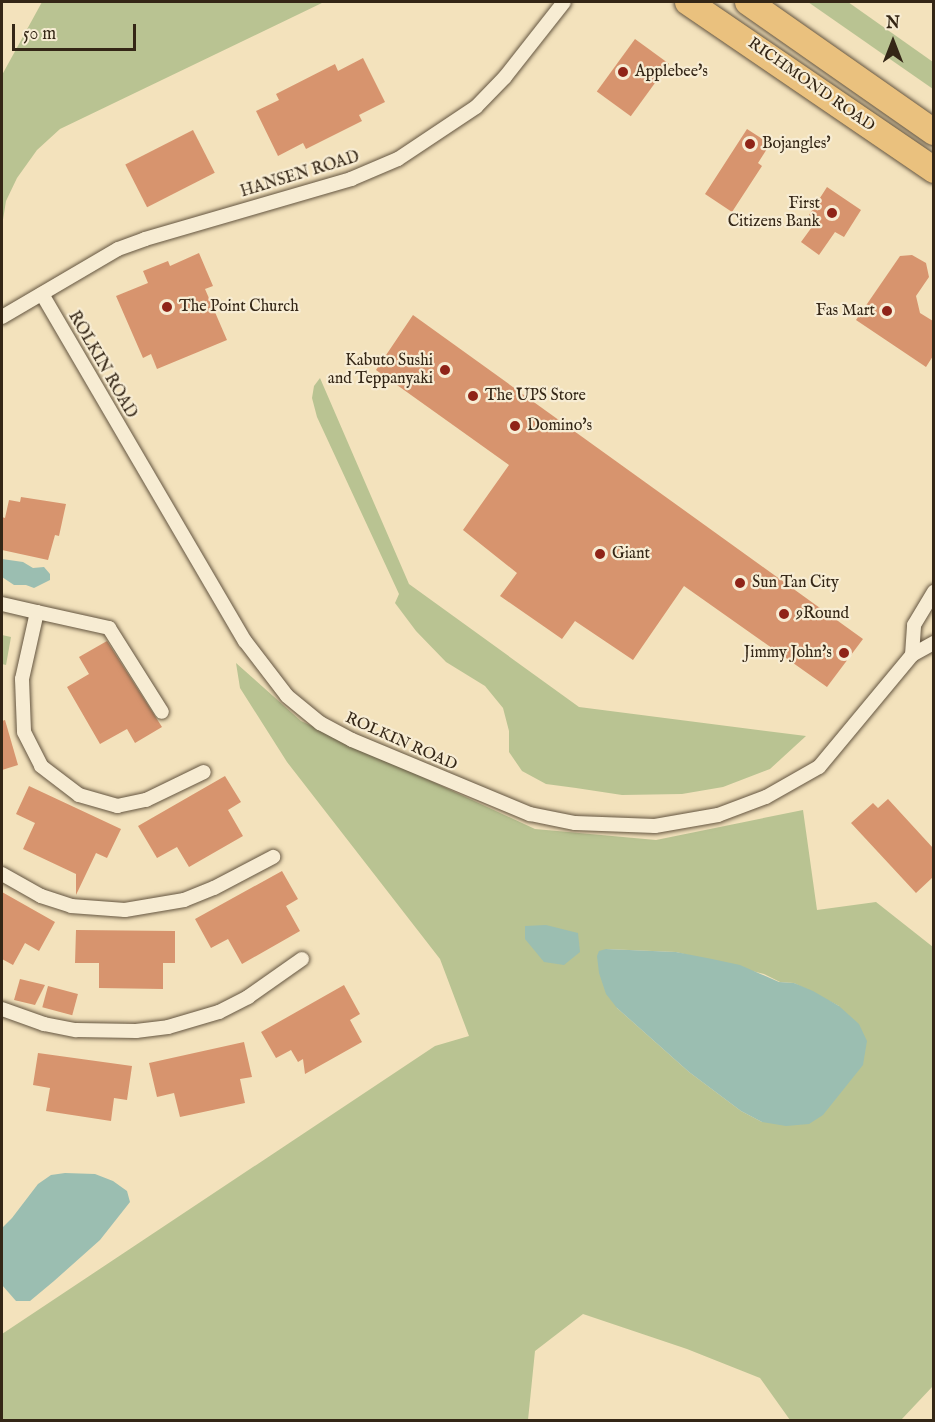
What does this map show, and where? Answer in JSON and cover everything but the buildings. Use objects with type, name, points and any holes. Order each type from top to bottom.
[{"type":"highway","name":"RICHMOND ROAD","points":[[688,2],[933,170]]},
{"type":"highway","name":"RICHMOND ROAD","points":[[748,2],[933,132]]},
{"type":"street","name":"HANSEN ROAD","points":[[2,317],[118,249],[145,238],[351,179],[398,159],[476,107],[505,77],[564,2]]},
{"type":"street","name":"ROLKIN ROAD","points":[[42,294],[245,641],[274,681],[304,711],[335,732],[530,814],[585,824],[655,826],[718,815],[766,797],[819,767],[912,655],[933,643]]},
{"type":"street","points":[[912,655],[914,625],[933,592]]},
{"type":"street","points":[[2,604],[109,628],[162,712]]},
{"type":"street","points":[[37,612],[22,680],[24,732],[41,766],[79,795],[117,806],[146,800],[204,772]]},
{"type":"street","points":[[2,874],[41,896],[71,906],[125,910],[184,900],[214,888],[273,857]]},
{"type":"street","points":[[2,1009],[44,1024],[76,1030],[136,1031],[168,1027],[219,1012],[248,997],[302,959]]},
{"type":"green space","points":[[42,2],[324,2],[60,129],[37,150],[17,178],[6,201],[2,226],[2,75]]},
{"type":"green space","points":[[808,2],[848,2],[933,62],[933,89]]},
{"type":"green space","points":[[320,378],[409,584],[579,707],[806,736],[770,769],[723,787],[682,794],[622,795],[546,784],[522,771],[509,752],[509,731],[503,708],[485,686],[446,662],[416,631],[395,603],[399,594],[317,417],[312,398],[314,386]]},
{"type":"green space","points":[[2,635],[11,637],[6,665],[2,664]]},
{"type":"green space","points":[[236,663],[301,721],[535,829],[656,840],[803,810],[817,910],[876,902],[933,947],[933,1386],[901,1420],[790,1420],[760,1378],[687,1349],[583,1314],[535,1351],[528,1420],[2,1420],[2,1334],[435,1046],[469,1036],[440,959],[287,762],[240,688]],"holes":[[[606,949],[676,952],[764,974],[780,982],[794,983],[839,1006],[762,1122],[741,1111],[689,1072],[617,1008]]]},
{"type":"shaded area","points":[[2,559],[23,562],[33,568],[44,567],[50,574],[50,580],[34,588],[14,585],[2,577]]},
{"type":"shaded area","points":[[546,925],[578,933],[580,952],[564,965],[544,962],[525,939],[525,926]]},
{"type":"shaded area","points":[[606,949],[676,952],[712,959],[740,965],[779,982],[794,983],[813,991],[839,1006],[859,1024],[867,1041],[863,1065],[823,1115],[809,1124],[786,1126],[762,1122],[741,1111],[689,1072],[617,1008],[606,994],[599,973],[597,956],[599,951]]},
{"type":"shaded area","points":[[95,1174],[113,1181],[127,1191],[130,1202],[100,1240],[54,1281],[30,1301],[16,1301],[2,1285],[2,1228],[38,1184],[51,1175]]},
{"type":"place","name":"Applebee's","points":[[623,72]]},
{"type":"place","name":"Bojangles'","points":[[750,144]]},
{"type":"place","name":"First Citizens Bank","points":[[832,213]]},
{"type":"place","name":"The Point Church","points":[[167,307]]},
{"type":"place","name":"Fas Mart","points":[[887,311]]},
{"type":"place","name":"Kabuto Sushi and Teppanyaki","points":[[445,370]]},
{"type":"place","name":"The UPS Store","points":[[473,396]]},
{"type":"place","name":"Domino's","points":[[515,426]]},
{"type":"place","name":"Giant","points":[[600,554]]},
{"type":"place","name":"Sun Tan City","points":[[740,583]]},
{"type":"place","name":"9Round","points":[[784,614]]},
{"type":"place","name":"Jimmy John's","points":[[844,653]]}]
